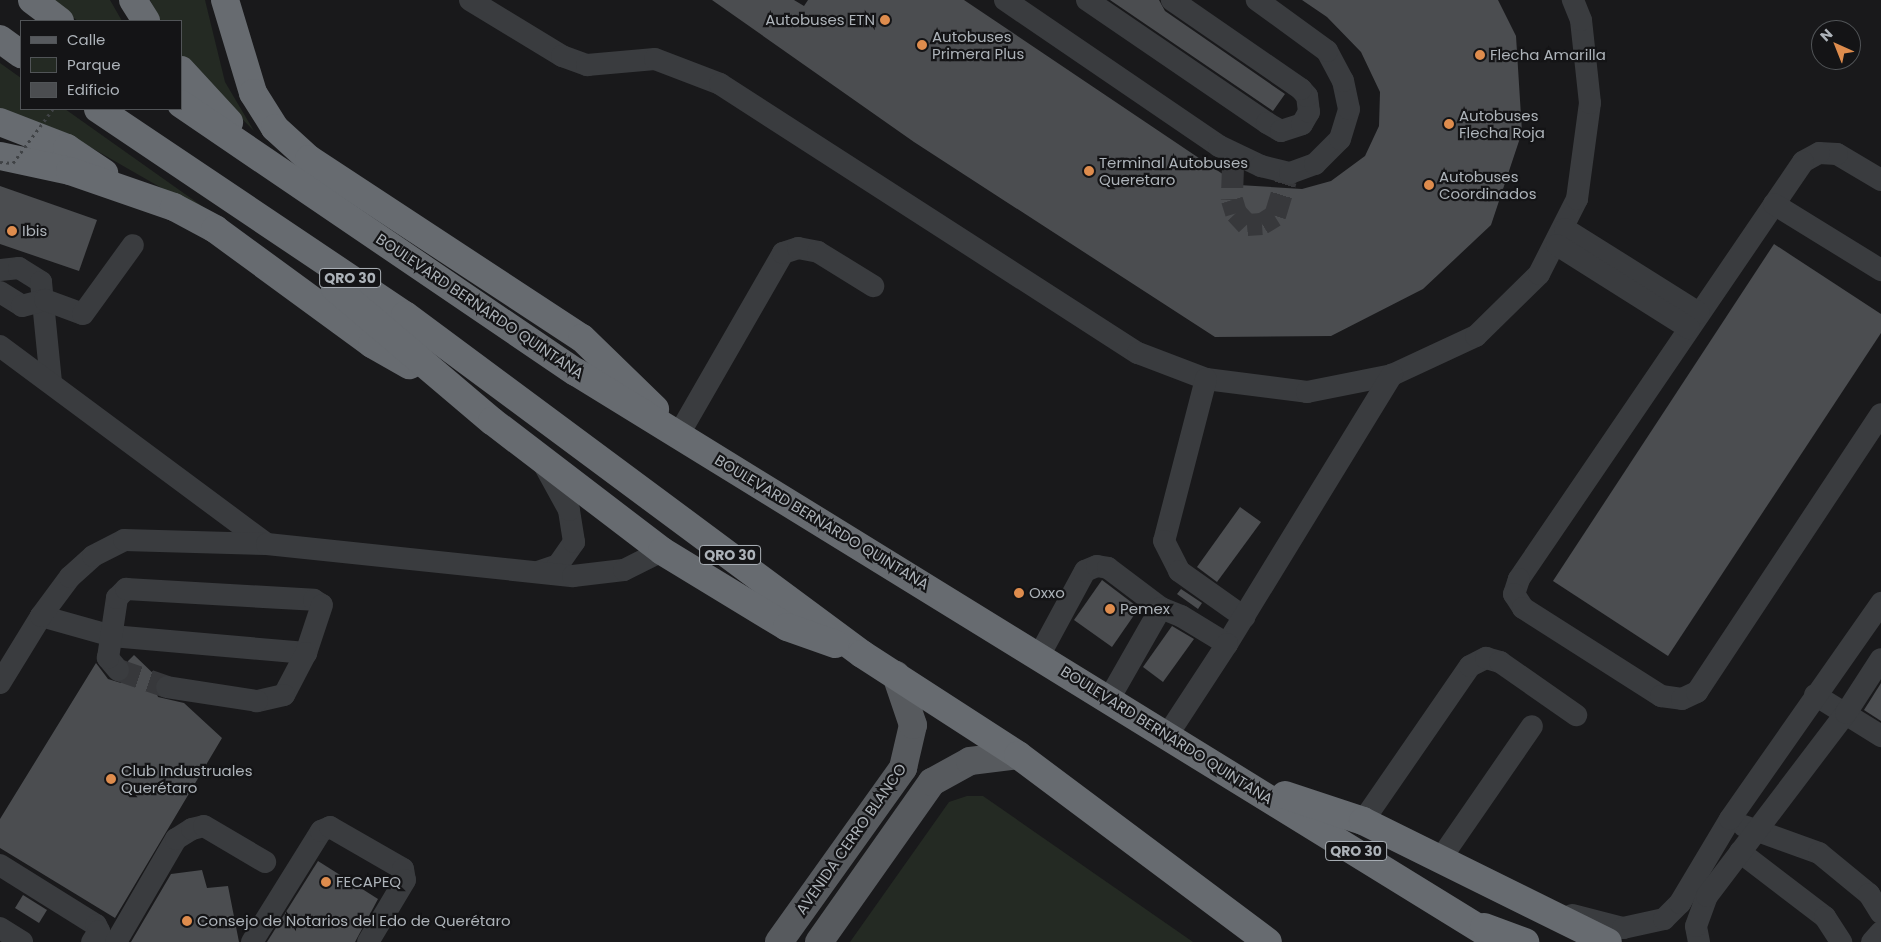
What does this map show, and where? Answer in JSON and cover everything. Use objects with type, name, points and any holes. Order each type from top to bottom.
[{"type":"highway","points":[[32,0],[59,20]]},
{"type":"highway","points":[[133,0],[145,20]]},
{"type":"highway","points":[[225,0],[252,93],[275,128],[316,164],[582,338],[679,434]]},
{"type":"highway","points":[[0,38],[20,53]]},
{"type":"highway","points":[[182,71],[268,162]]},
{"type":"highway","name":"BOULEVARD BERNARDO QUINTANA","points":[[182,105],[576,372],[1168,734],[1501,942]]},
{"type":"highway","name":"QRO 30","points":[[100,110],[216,186],[405,315],[862,654],[1018,755],[1262,939]]},
{"type":"highway","points":[[0,122],[66,148],[132,192]]},
{"type":"highway","points":[[0,156],[70,171],[132,192],[215,229],[372,344],[447,384]]},
{"type":"highway","points":[[216,186],[265,235],[363,309],[447,384],[662,551],[787,627],[862,654]]},
{"type":"highway","points":[[1238,779],[1363,821],[1608,942]]},
{"type":"highway","name":"BOULEVARD BERNARDO QUINTANA","points":[[1473,924],[1525,942]]},
{"type":"main road","name":"AVENIDA CERRO BLANCO","points":[[779,942],[903,768],[913,725],[896,675]]},
{"type":"main road","name":"AVENIDA CERRO BLANCO","points":[[819,942],[932,782],[970,761],[1018,755]]},
{"type":"street","points":[[470,0],[570,59],[587,65],[655,59],[720,84],[1138,353],[1206,379],[1307,392],[1392,375],[1476,336],[1539,274],[1561,237],[1577,199],[1590,103],[1581,20],[1573,0]]},
{"type":"street","points":[[1005,0],[1219,146],[1288,177],[1315,164],[1340,140],[1349,109],[1343,81],[1327,51],[1257,0]]},
{"type":"street","points":[[1087,0],[1274,127],[1293,130],[1302,124],[1309,112],[1307,96],[1301,88],[1172,0]]},
{"type":"street","points":[[1219,146],[1233,166]]},
{"type":"street","points":[[1881,180],[1837,154],[1819,153],[1803,162],[1519,579],[1514,594],[1523,608],[1661,696],[1682,699],[1697,692],[1881,414]]},
{"type":"street","points":[[1774,204],[1881,270]]},
{"type":"street","points":[[1561,237],[1694,321]]},
{"type":"street","points":[[0,292],[22,306],[45,300],[83,314],[133,245]]},
{"type":"street","points":[[679,434],[783,253],[798,248],[818,252],[873,286]]},
{"type":"street","points":[[0,270],[19,268],[32,273],[41,282],[45,300],[51,382]]},
{"type":"street","points":[[0,346],[268,544]]},
{"type":"street","points":[[1168,734],[1244,617],[1392,375]]},
{"type":"street","points":[[1206,379],[1164,542],[1179,571],[1244,617]]},
{"type":"street","points":[[528,572],[558,565],[574,542],[569,510],[538,454]]},
{"type":"street","points":[[0,683],[41,616],[92,556],[124,540],[268,544],[573,576],[624,570],[662,551]]},
{"type":"street","points":[[1039,656],[1085,571],[1097,566],[1108,568],[1161,608],[1227,644]]},
{"type":"street","points":[[118,670],[108,658],[117,598],[126,590],[314,600],[322,605],[323,613],[293,683],[276,699],[239,699],[167,687]]},
{"type":"street","points":[[1529,902],[1623,928],[1664,919],[1680,903],[1730,819],[1881,603]]},
{"type":"street","points":[[1109,699],[1161,608]]},
{"type":"street","points":[[41,616],[112,636],[306,653]]},
{"type":"street","points":[[1363,821],[1470,666],[1486,658],[1500,662],[1576,715]]},
{"type":"street","points":[[1699,942],[1699,912],[1740,852],[1846,713],[1881,660]]},
{"type":"street","points":[[1815,695],[1881,736]]},
{"type":"street","points":[[1441,858],[1532,726]]},
{"type":"street","points":[[1730,819],[1756,832],[1819,853],[1869,894],[1881,913]]},
{"type":"street","points":[[116,942],[176,839],[192,829],[204,826],[265,862]]},
{"type":"street","points":[[252,942],[321,831],[330,827],[403,869],[406,880],[368,942]]},
{"type":"street","points":[[1740,852],[1825,917],[1841,942]]},
{"type":"street","points":[[0,865],[96,926],[99,931],[92,942]]},
{"type":"street","points":[[0,928],[22,942]]},
{"type":"street","points":[[1872,942],[1881,932]]},
{"type":"path","points":[[0,162],[13,163],[52,110]]},
{"type":"green space","points":[[49,0],[110,0],[121,20],[77,20]]},
{"type":"green space","points":[[150,0],[205,0],[225,82],[254,131],[182,58],[182,20],[160,20]]},
{"type":"green space","points":[[0,63],[20,77],[20,110],[66,110],[240,233],[71,136],[0,108]]},
{"type":"green space","points":[[967,796],[983,796],[1193,942],[850,942],[949,802]]},
{"type":"building","name":"Terminal Autobuses Queretaro","points":[[712,0],[794,0],[804,6],[808,0],[964,0],[1239,185],[1302,189],[1331,181],[1365,156],[1379,126],[1380,92],[1361,52],[1327,17],[1302,0],[1498,0],[1516,36],[1522,132],[1491,225],[1423,289],[1331,336],[1215,337],[914,142]]},
{"type":"building","points":[[1110,0],[1159,0],[1165,11],[1285,94],[1273,111]]},
{"type":"building","points":[[0,186],[97,220],[79,271],[0,244]]},
{"type":"building","points":[[1774,244],[1881,314],[1881,333],[1668,656],[1553,581]]},
{"type":"building","name":"Pemex","points":[[1240,507],[1261,522],[1217,582],[1197,567]]},
{"type":"building","name":"Pemex","points":[[1102,580],[1139,608],[1112,647],[1074,620]]},
{"type":"building","points":[[1181,589],[1202,603],[1198,609],[1177,594]]},
{"type":"building","name":"Pemex","points":[[1172,626],[1194,639],[1163,682],[1143,667]]},
{"type":"building","name":"Club Industruales Querétaro","points":[[134,655],[158,678],[154,685],[158,697],[184,703],[222,738],[115,918],[0,848],[0,819],[96,663],[108,679],[121,683],[130,675],[128,661]]},
{"type":"building","points":[[1881,683],[1881,721],[1864,710]]},
{"type":"building","name":"FECAPEQ","points":[[318,861],[378,899],[355,942],[267,942]]},
{"type":"building","name":"Consejo de Notarios del Edo de Querétaro","points":[[202,870],[207,888],[228,886],[239,942],[131,942],[171,874]]},
{"type":"building","points":[[23,895],[47,910],[39,923],[15,908]]},
{"type":"tunnel","points":[[1233,166],[1232,200],[1236,213],[1247,225],[1262,224],[1275,216],[1286,181]]},
{"type":"tunnel","points":[[118,670],[167,687]]},
{"type":"place","name":"Autobuses ETN","points":[[885,20]]},
{"type":"place","name":"Autobuses Primera Plus","points":[[922,45]]},
{"type":"place","name":"Flecha Amarilla","points":[[1480,55]]},
{"type":"place","name":"Autobuses Flecha Roja","points":[[1449,124]]},
{"type":"place","name":"Terminal Autobuses Queretaro","points":[[1089,171]]},
{"type":"place","name":"Autobuses Coordinados","points":[[1429,185]]},
{"type":"place","name":"Ibis","points":[[12,231]]},
{"type":"place","name":"Oxxo","points":[[1019,593]]},
{"type":"place","name":"Pemex","points":[[1110,609]]},
{"type":"place","name":"Club Industruales Querétaro","points":[[111,779]]},
{"type":"place","name":"FECAPEQ","points":[[326,882]]},
{"type":"place","name":"Consejo de Notarios del Edo de Querétaro","points":[[187,921]]}]
